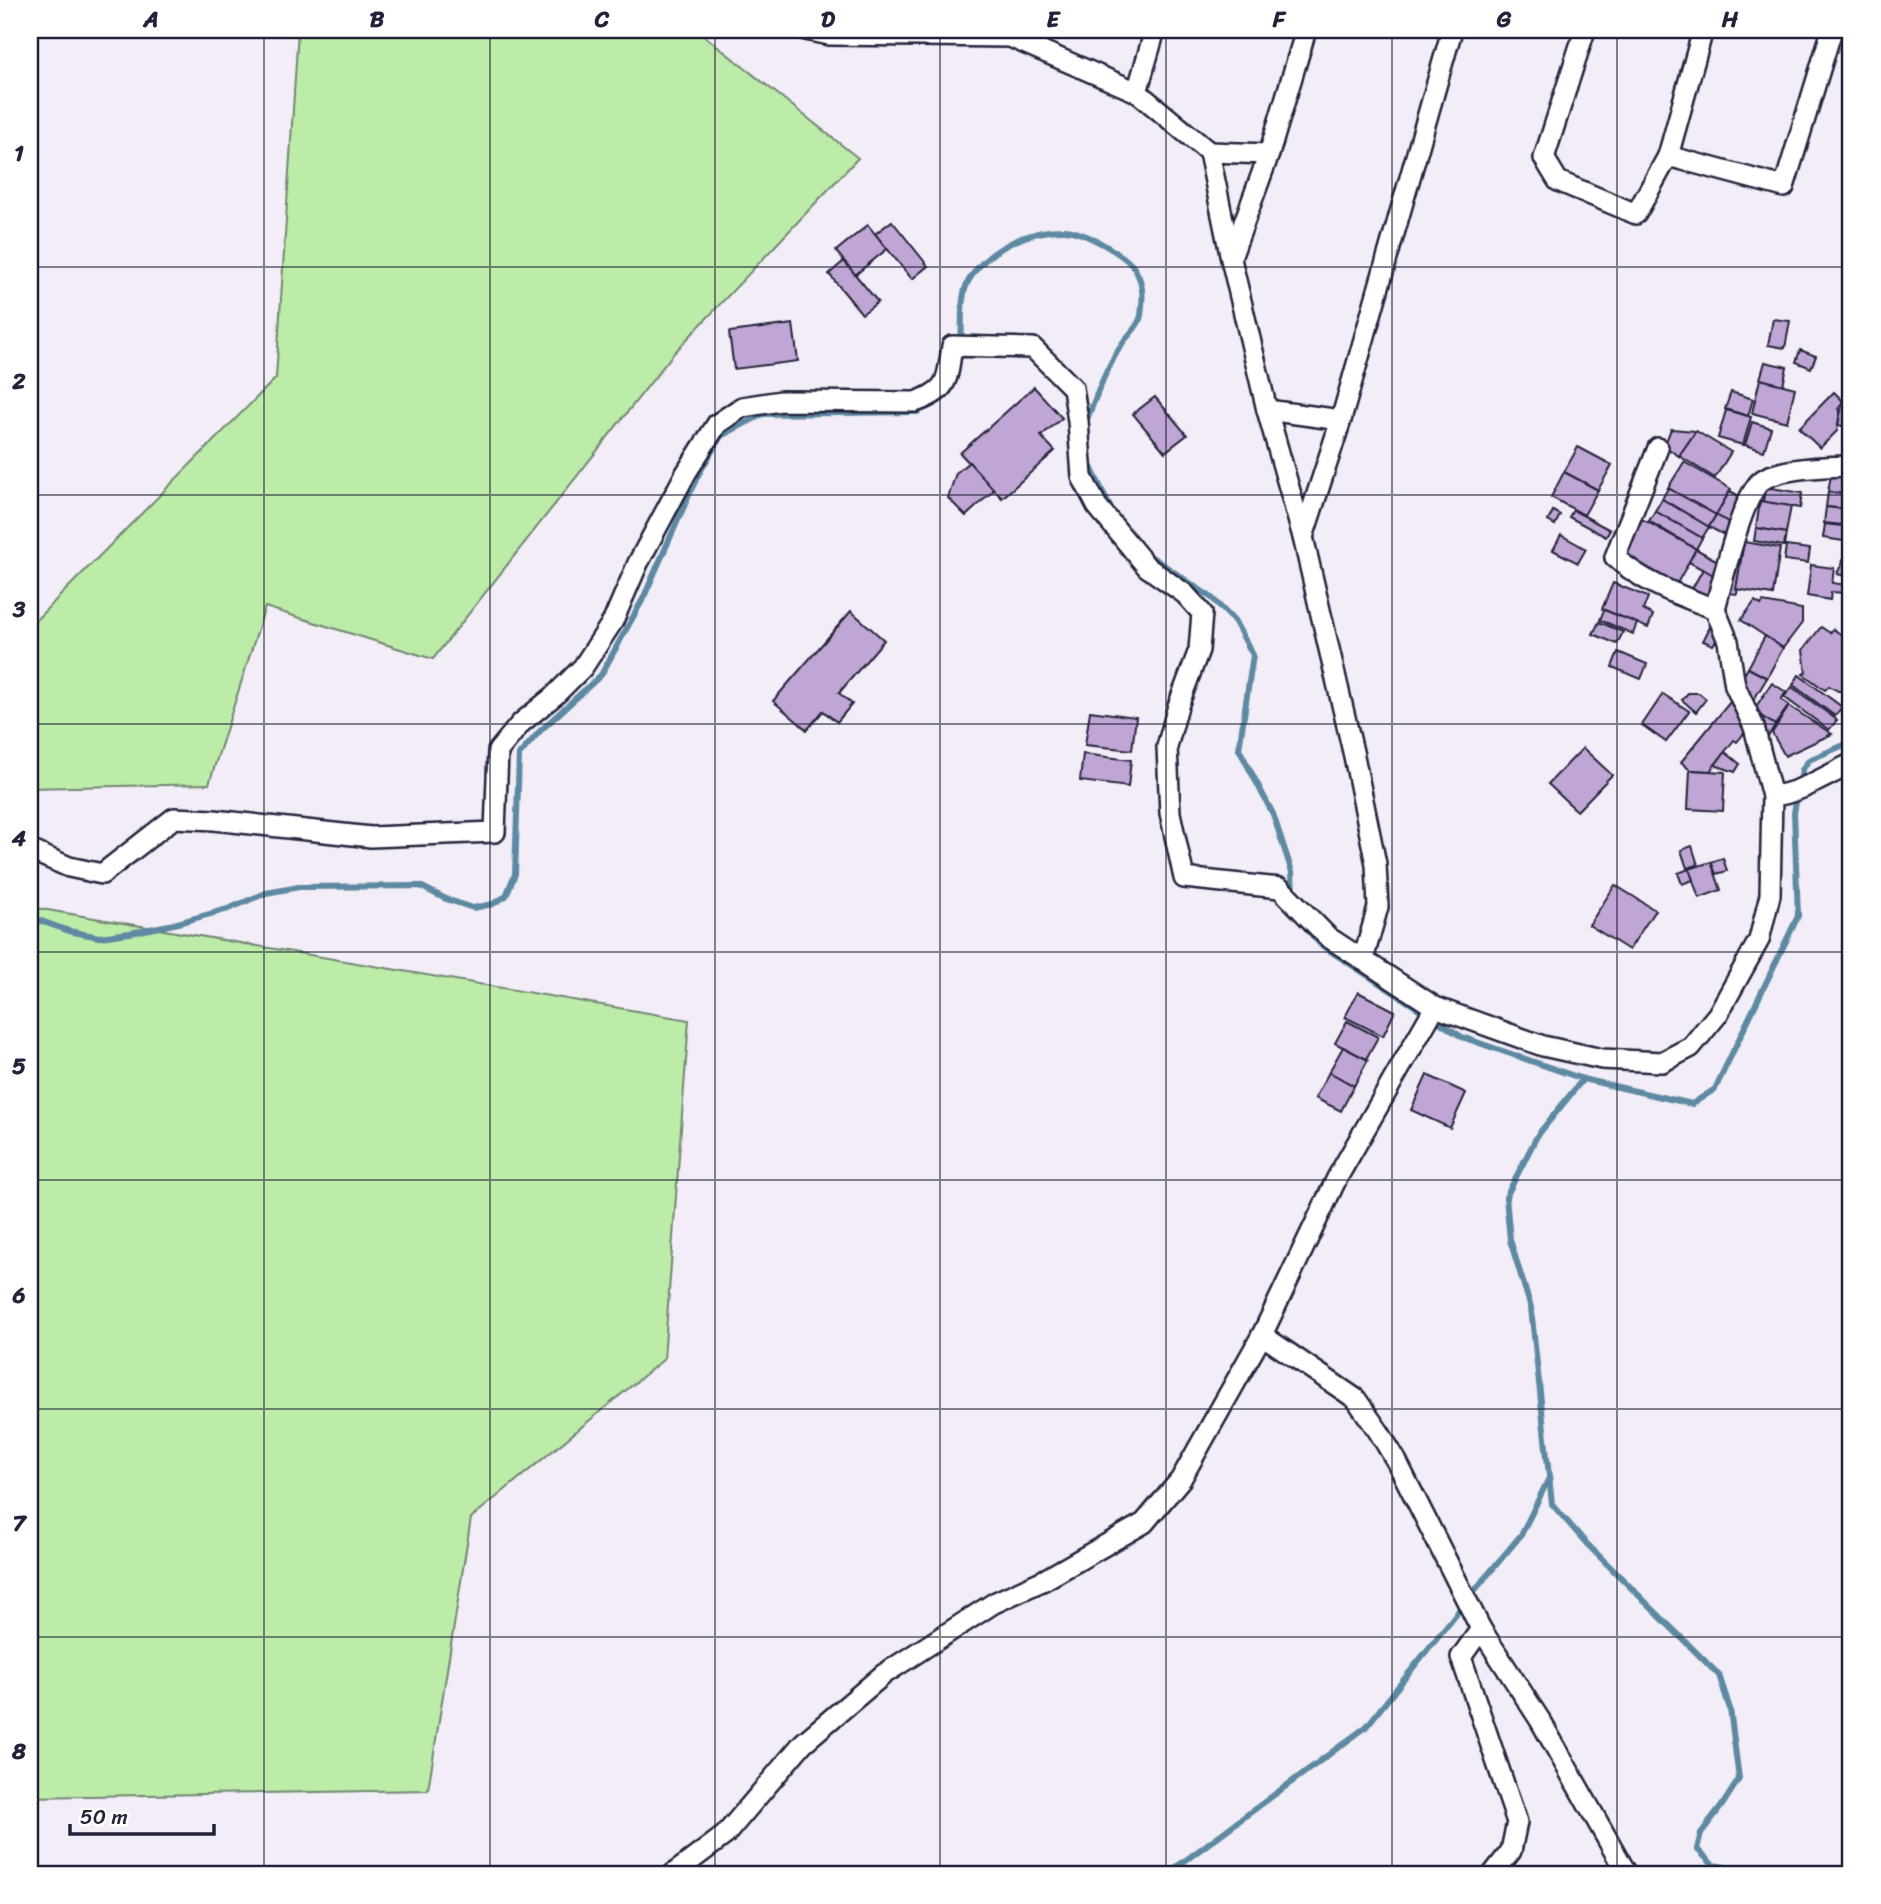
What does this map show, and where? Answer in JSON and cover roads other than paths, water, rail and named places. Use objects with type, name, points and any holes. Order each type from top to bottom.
[{"type":"street","points":[[806,30],[829,35],[1011,34],[1137,92],[1209,152],[1269,154]]},
{"type":"street","points":[[1137,92],[1155,30]]},
{"type":"street","points":[[1231,259],[1269,154],[1306,30]]},
{"type":"street","points":[[1303,537],[1341,420],[1452,30]]},
{"type":"street","points":[[1585,30],[1544,159],[1558,181],[1636,214],[1668,156],[1703,30]]},
{"type":"street","points":[[1668,156],[1784,187],[1832,30]]},
{"type":"street","points":[[1209,152],[1267,410],[1303,537],[1376,864],[1378,907],[1363,960]]},
{"type":"street","points":[[30,850],[69,867],[102,874],[174,818],[371,837],[495,832],[498,751],[521,723],[583,667],[613,621],[650,541],[686,473],[717,424],[742,407],[781,401],[915,402],[935,396],[947,379],[952,346],[1033,348],[1073,388],[1082,477],[1097,506],[1147,567],[1185,594],[1202,613],[1199,650],[1178,706],[1167,747],[1170,813],[1184,878],[1280,888],[1328,937],[1435,1007],[1543,1046],[1602,1059],[1662,1062],[1691,1047],[1718,1014],[1759,940],[1770,895],[1777,795],[1754,727],[1735,686],[1728,641],[1715,609],[1748,501],[1761,481],[1787,471],[1851,466]]},
{"type":"street","points":[[1267,410],[1341,420]]},
{"type":"street","points":[[1658,448],[1615,557],[1628,570],[1715,609]]},
{"type":"street","points":[[1777,795],[1851,764]]},
{"type":"street","points":[[673,1874],[725,1835],[803,1743],[884,1674],[994,1603],[1044,1580],[1144,1523],[1181,1479],[1262,1335],[1337,1178],[1435,1007]]},
{"type":"street","points":[[1262,1335],[1356,1399],[1397,1462],[1481,1629],[1540,1720],[1627,1874]]},
{"type":"street","points":[[1481,1629],[1461,1657],[1517,1822],[1511,1851],[1493,1874]]},
{"type":"waterway","points":[[961,343],[966,287],[977,269],[998,250],[1024,237],[1065,230],[1083,235],[1116,252],[1133,266],[1141,283],[1141,315],[1108,369],[1087,424]]},
{"type":"waterway","points":[[30,917],[69,931],[99,937],[174,924],[228,909],[266,893],[299,887],[420,886],[473,908],[493,904],[506,896],[515,874],[519,755],[540,731],[601,675],[643,599],[697,477],[721,436],[763,414],[917,412],[933,405],[950,392],[958,368]]},
{"type":"waterway","points":[[1089,463],[1111,509]]},
{"type":"waterway","points":[[1143,551],[1212,598],[1235,622],[1253,655],[1239,749],[1273,814],[1292,872],[1293,894]]},
{"type":"waterway","points":[[1299,920],[1321,945],[1462,1037],[1583,1079],[1692,1104],[1715,1089],[1798,916],[1794,813],[1802,770],[1809,760],[1851,742]]},
{"type":"waterway","points":[[1583,1079],[1537,1136],[1506,1197],[1510,1240],[1531,1308],[1552,1504],[1587,1544],[1719,1675],[1730,1709],[1739,1779],[1701,1833],[1697,1849],[1713,1865],[1765,1874]]},
{"type":"waterway","points":[[1470,1596],[1521,1535],[1549,1478]]},
{"type":"waterway","points":[[1167,1874],[1366,1727],[1463,1605]]}]
